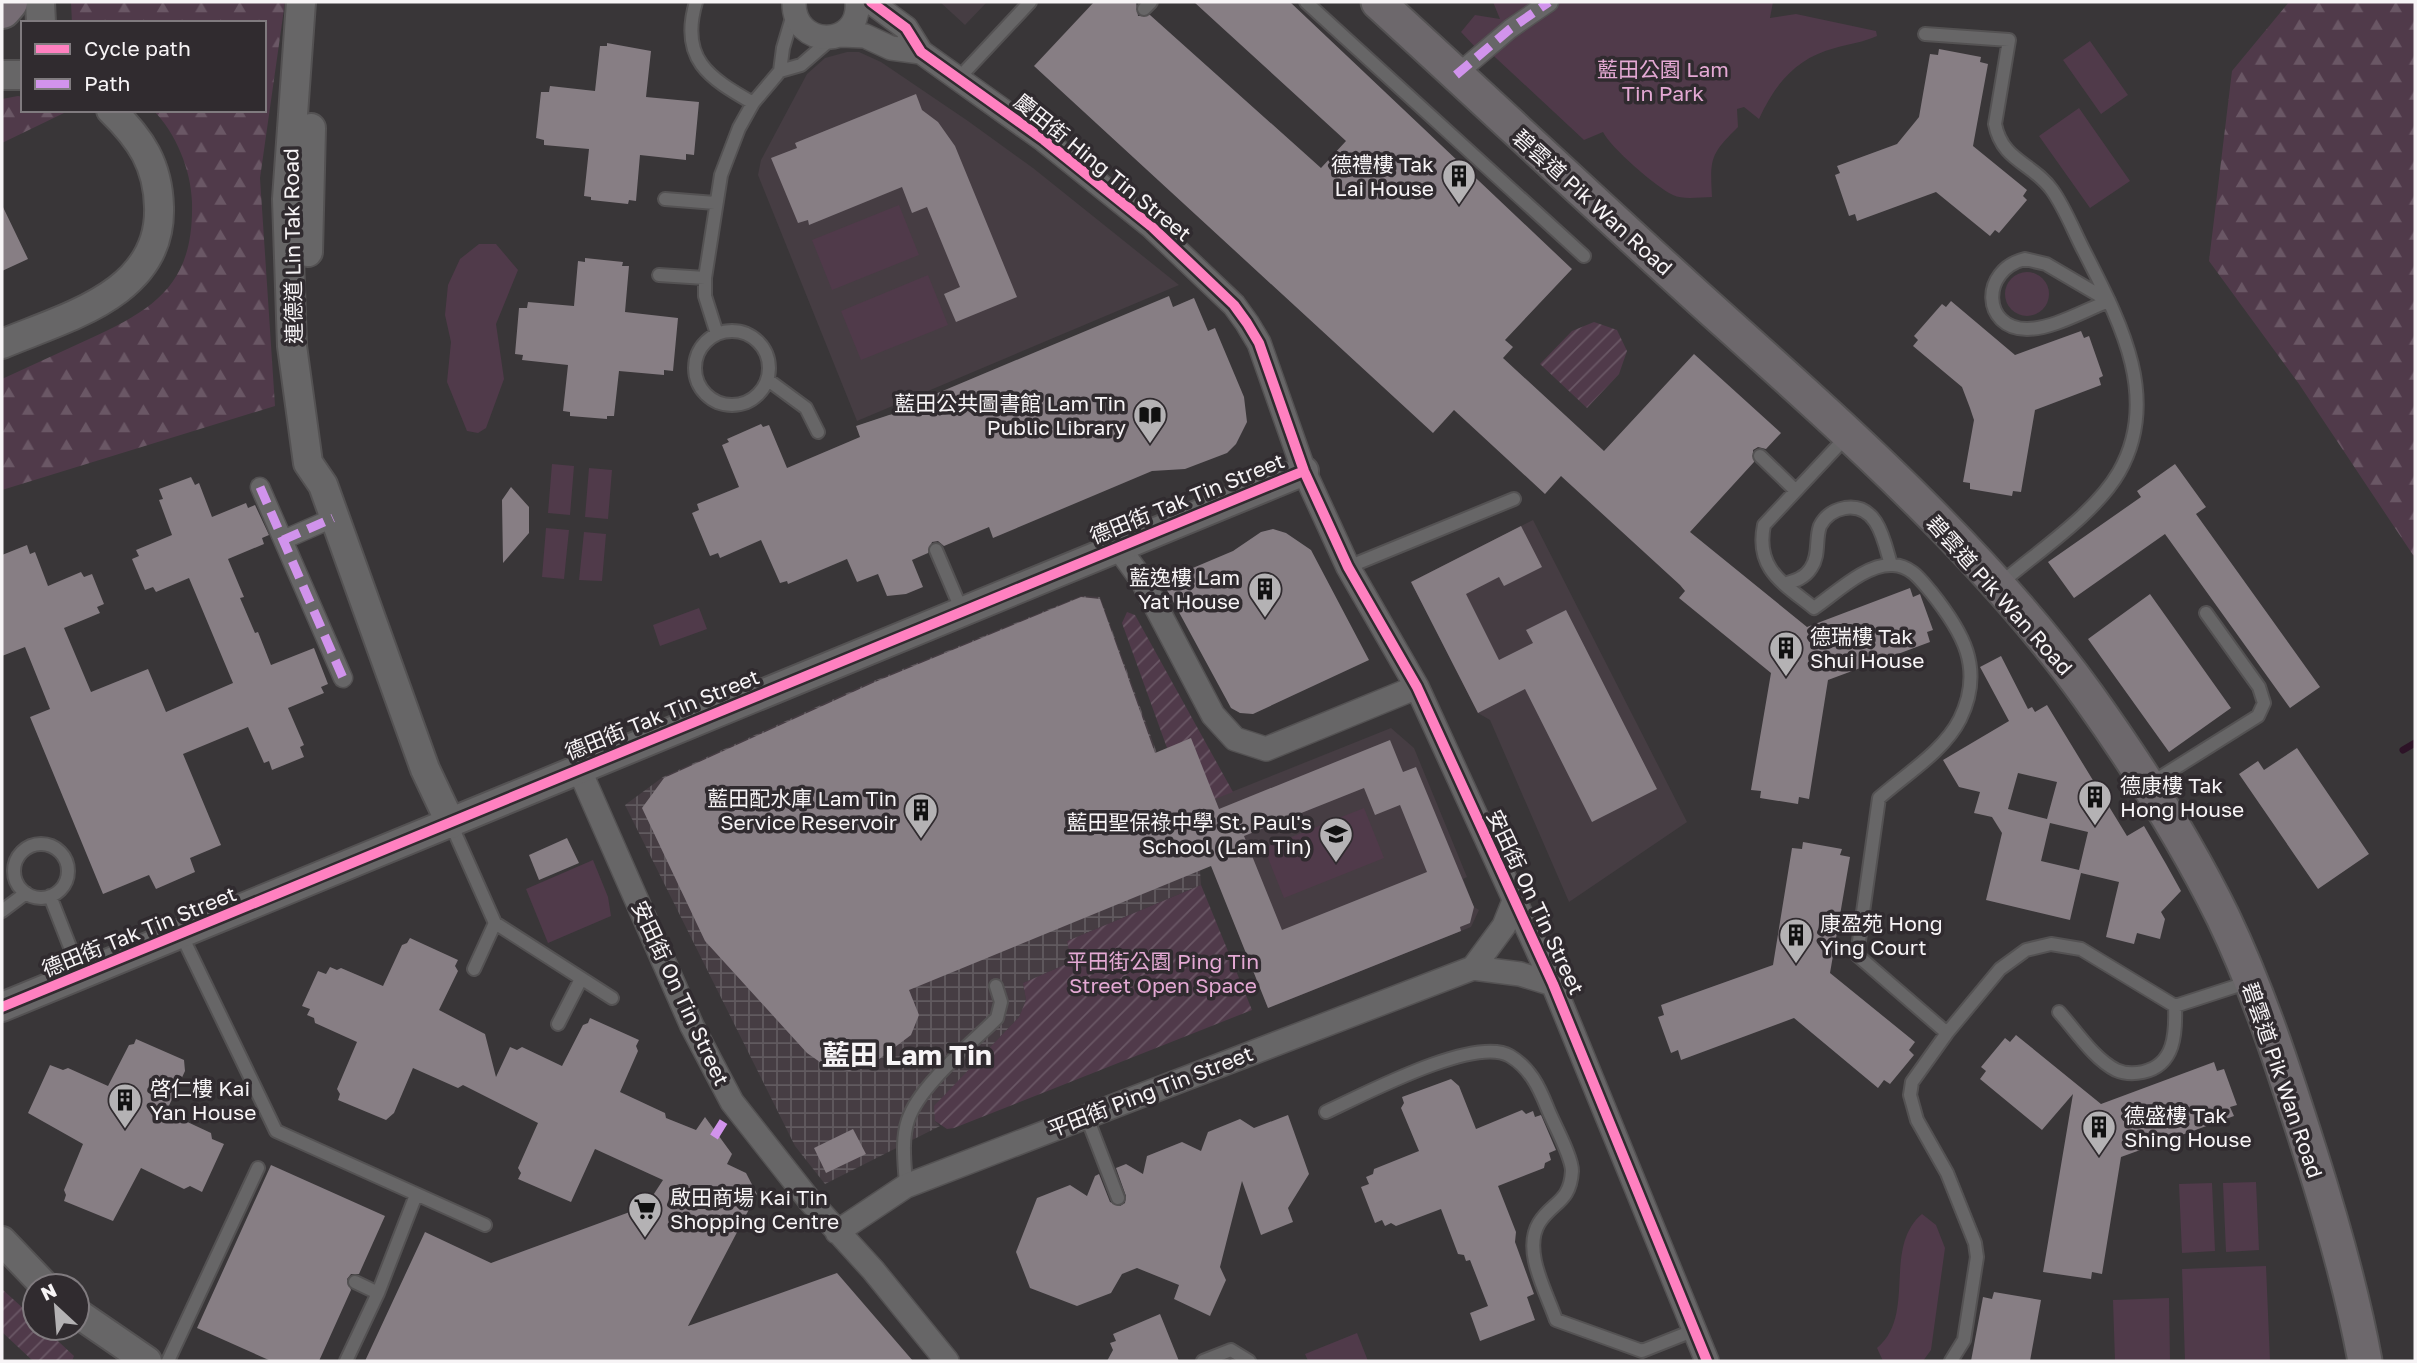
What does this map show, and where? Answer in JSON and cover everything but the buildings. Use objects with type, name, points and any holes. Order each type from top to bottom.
[{"type":"highway","points":[[2,9],[8,2]]},
{"type":"main road","name":"碧雲道 Pik Wan Road","points":[[1378,2],[1558,171],[1848,435],[1924,509],[1997,587],[2088,696],[2148,786],[2211,894],[2250,982],[2279,1058],[2336,1237],[2365,1361]]},
{"type":"street","points":[[40,2],[41,21]]},
{"type":"street","name":"連德道 Lin Tak Road","points":[[301,2],[287,199],[292,346],[308,463],[323,485],[425,769],[451,824]]},
{"type":"street","name":"連德道 Lin Tak Road","points":[[321,2],[314,60],[307,200],[309,345],[324,456],[323,485]]},
{"type":"street","points":[[836,37],[855,22],[858,2]]},
{"type":"street","name":"慶田街 Hing Tin Street","points":[[872,2],[906,28],[921,52],[1044,140],[1151,226],[1234,304],[1259,343],[1304,471]]},
{"type":"street","points":[[1456,75],[1510,29],[1549,2]]},
{"type":"street","name":"慶田街 Hing Tin Street","points":[[794,6],[803,29],[821,38],[865,36],[891,48],[921,52]]},
{"type":"street","points":[[2,75],[21,75]]},
{"type":"street","points":[[2,344],[110,296],[135,277],[153,250],[160,210],[159,188],[151,157],[136,135],[113,112]]},
{"type":"street","name":"德田街 Tak Tin Street","points":[[2,1007],[1304,471]]},
{"type":"street","name":"安田街 On Tin Street","points":[[1304,471],[1348,567],[1417,687],[1553,984],[1707,1361]]},
{"type":"street","points":[[260,487],[343,678]]},
{"type":"street","points":[[283,540],[333,518]]},
{"type":"street","points":[[1118,547],[1142,580],[1213,715],[1236,739],[1266,749],[1417,687]]},
{"type":"street","name":"安田街 On Tin Street","points":[[579,769],[692,1026],[732,1102],[837,1232],[873,1270],[947,1361]]},
{"type":"street","points":[[1473,968],[1504,926],[1514,901]]},
{"type":"street","name":"平田街 Ping Tin Street","points":[[837,1232],[906,1186],[1473,968],[1520,974],[1553,984]]},
{"type":"street","name":"德田街 Tak Tin Street","points":[[2,1018],[36,993]]},
{"type":"street","points":[[2,1241],[32,1272]]},
{"type":"street","points":[[91,1323],[147,1361]]},
{"type":"lane","points":[[696,2],[692,46],[698,62],[709,76],[753,103]]},
{"type":"lane","points":[[958,79],[1030,2]]},
{"type":"lane","points":[[1307,2],[1584,256]]},
{"type":"lane","points":[[717,334],[705,296],[705,278],[715,204],[727,151],[753,103],[780,71],[794,6]]},
{"type":"lane","points":[[1925,34],[2009,40],[1995,124],[1997,137],[2004,149],[2052,189],[2121,324],[2135,377],[2137,403],[2129,450],[2120,471],[2106,491],[1997,587]]},
{"type":"lane","points":[[780,71],[801,65],[836,37]]},
{"type":"lane","points":[[665,199],[715,204]]},
{"type":"lane","points":[[2025,259],[2046,264],[2109,300],[2029,329],[2008,324],[2000,317],[1992,297],[1992,286],[2004,267],[2025,259]]},
{"type":"lane","points":[[659,275],[705,278]]},
{"type":"lane","points":[[741,332],[752,337],[768,355],[768,380],[763,390],[744,404],[733,406],[710,400],[697,382],[695,360],[699,349],[717,334],[741,332]]},
{"type":"lane","points":[[768,380],[807,408],[818,432]]},
{"type":"lane","points":[[1848,435],[1764,525],[1761,543],[1764,560],[1784,584],[1814,608],[1866,573],[1891,565],[1904,567],[1916,574],[1957,625],[1966,647],[1970,671],[1968,695],[1961,718],[1948,738],[1880,797],[1857,955],[1947,1033]]},
{"type":"lane","points":[[1760,456],[1795,490]]},
{"type":"lane","points":[[1348,567],[1514,499]]},
{"type":"lane","points":[[1784,584],[1799,580],[1810,571],[1817,558],[1819,529],[1825,517],[1838,509],[1859,509],[1877,522],[1891,565]]},
{"type":"lane","points":[[936,550],[962,611]]},
{"type":"lane","points":[[2148,786],[2258,716],[2264,703],[2259,687],[2206,613]]},
{"type":"lane","points":[[451,824],[495,923],[612,998]]},
{"type":"lane","points":[[44,844],[60,851],[68,866],[65,882],[50,896],[39,898],[26,893],[16,879],[16,862],[27,848],[44,844]]},
{"type":"lane","points":[[2,911],[26,893]]},
{"type":"lane","points":[[50,896],[81,975]]},
{"type":"lane","points":[[474,969],[495,923]]},
{"type":"lane","points":[[181,934],[276,1131],[485,1225]]},
{"type":"lane","points":[[1951,1361],[1964,1339],[1977,1257],[1975,1243],[1947,1173],[1917,1120],[1910,1095],[1912,1082],[1947,1033],[2000,969],[2026,950],[2050,944],[2081,949],[2175,1006],[2250,982]]},
{"type":"lane","points":[[558,1024],[581,979]]},
{"type":"lane","points":[[906,1186],[904,1138],[908,1119],[919,1098],[997,1018],[1001,1002],[996,986]]},
{"type":"lane","points":[[2059,1012],[2104,1061],[2118,1070],[2134,1074],[2150,1070],[2163,1061],[2172,1048],[2176,1032],[2175,1006]]},
{"type":"lane","points":[[1326,1112],[1460,1054],[1490,1052],[1509,1055],[1536,1081],[1572,1167],[1566,1197],[1539,1223],[1534,1237],[1533,1252],[1556,1320],[1640,1356],[1695,1330]]},
{"type":"lane","points":[[1086,1115],[1118,1198]]},
{"type":"lane","points":[[168,1361],[258,1168]]},
{"type":"lane","points":[[346,1361],[378,1293],[416,1195]]},
{"type":"lane","points":[[355,1282],[378,1293]]},
{"type":"lane","points":[[1203,1361],[1231,1350],[1249,1361]]},
{"type":"shaded area","points":[[940,2],[987,2],[965,25]]},
{"type":"shaded area","points":[[859,52],[881,62],[968,121],[1033,168],[1179,285],[857,421],[758,175],[761,160],[807,74],[825,58]]},
{"type":"shaded area","points":[[1533,520],[1687,822],[1569,902],[1490,720],[1478,713],[1411,582]]},
{"type":"shaded area","name":"藍田配水庫 Lam Tin Service Reservoir","points":[[1081,596],[1100,597],[1200,871],[1201,885],[1067,941],[1071,962],[1023,983],[1026,1000],[1019,1017],[935,1106],[935,1121],[940,1126],[825,1184],[795,1146],[625,805],[663,777],[871,682]]},
{"type":"shaded area","name":"藍田聖保祿中學 St. Paul's School (Lam Tin)","points":[[1391,728],[1414,748],[1467,877],[1463,879],[1474,907],[1479,910],[1471,927],[1268,1008],[1189,809]]},
{"type":"green space","points":[[71,2],[285,2],[260,178],[275,406],[2,490],[2,379],[134,316],[167,289],[178,273],[191,230],[191,190],[181,153],[169,130],[155,112],[266,112],[266,21],[72,21]]},
{"type":"green space","name":"藍田公園 Lam Tin Park","points":[[1493,2],[1773,2],[1770,18],[1796,14],[1876,31],[1877,36],[1809,58],[1788,74],[1759,119],[1744,107],[1737,109],[1738,127],[1717,151],[1712,165],[1712,197],[1692,198],[1666,191],[1624,157],[1603,132],[1584,140],[1482,45],[1477,49],[1461,32],[1475,15],[1500,19]]},
{"type":"green space","points":[[2289,2],[2415,2],[2415,558],[2299,384],[2209,261],[2232,71]]},
{"type":"green space","points":[[2090,41],[2128,95],[2101,114],[2063,60]]},
{"type":"green space","points":[[21,97],[21,112],[64,113],[2,143],[2,99]]},
{"type":"green space","points":[[2079,108],[2130,181],[2090,208],[2039,136]]},
{"type":"green space","points":[[899,205],[919,255],[832,290],[812,240]]},
{"type":"green space","points":[[479,244],[496,244],[518,270],[496,324],[504,379],[486,428],[478,433],[467,431],[447,382],[451,342],[445,315],[448,285],[460,259]]},
{"type":"green space","points":[[2027,272],[2036,273],[2043,278],[2048,285],[2048,303],[2043,310],[2036,315],[2027,316],[2018,315],[2011,310],[2006,303],[2005,294],[2006,285],[2011,278],[2018,273]]},
{"type":"green space","points":[[928,275],[948,325],[861,360],[841,311]]},
{"type":"green space","points":[[1594,322],[1617,330],[1627,351],[1619,374],[1587,408],[1540,364],[1572,331]]},
{"type":"green space","points":[[552,464],[574,466],[570,515],[548,513]]},
{"type":"green space","points":[[589,468],[612,470],[608,519],[585,517]]},
{"type":"green space","points":[[546,528],[569,530],[564,579],[542,577]]},
{"type":"green space","points":[[584,532],[606,534],[602,581],[579,580]]},
{"type":"green space","points":[[699,608],[707,629],[660,646],[653,625]]},
{"type":"green space","points":[[1127,612],[1135,615],[1233,792],[1189,809],[1122,623]]},
{"type":"green space","points":[[1364,808],[1384,858],[1284,898],[1264,848]]},
{"type":"green space","points":[[593,860],[608,897],[611,916],[548,943],[526,889]]},
{"type":"green space","name":"平田街公園 Ping Tin Street Open Space","points":[[1201,885],[1252,1010],[954,1128],[947,1129],[935,1121],[934,1106],[1019,1017],[1026,1000],[1023,983],[1071,962],[1067,941]]},
{"type":"green space","points":[[2256,1182],[2259,1250],[2226,1252],[2223,1183]]},
{"type":"green space","points":[[2212,1183],[2215,1251],[2182,1253],[2179,1184]]},
{"type":"green space","points":[[1922,1214],[1936,1225],[1945,1248],[1931,1350],[1923,1361],[1883,1361],[1877,1348],[1889,1334],[1895,1318],[1904,1245],[1910,1228]]},
{"type":"green space","points":[[2266,1266],[2270,1361],[2185,1361],[2182,1269]]},
{"type":"green space","points":[[3,1290],[21,1306],[21,1342],[59,1342],[74,1356],[72,1361],[33,1361],[2,1332]]},
{"type":"green space","points":[[2169,1298],[2170,1361],[2115,1361],[2113,1300]]},
{"type":"green space","points":[[1357,1333],[1368,1361],[1308,1361],[1305,1354]]},
{"type":"waterway","points":[[2403,750],[2415,743]]},
{"type":"marked path","points":[[1456,75],[1510,29],[1549,2]]},
{"type":"marked path","points":[[260,487],[343,678]]},
{"type":"marked path","points":[[283,540],[333,518]]},
{"type":"marked path","points":[[714,1137],[724,1121]]},
{"type":"cycle path","points":[[871,2],[906,28],[921,52],[1044,140],[1151,226],[1234,305],[1247,323],[1259,343],[1304,471],[1348,567],[1417,687],[1553,984],[1707,1361]]},
{"type":"cycle path","points":[[2,1007],[1304,471]]},
{"type":"place","name":"德禮樓 Tak Lai House","points":[[1459,206]]},
{"type":"place","name":"藍田公共圖書館 Lam Tin Public Library","points":[[1150,445]]},
{"type":"place","name":"藍逸樓 Lam Yat House","points":[[1265,619]]},
{"type":"place","name":"德瑞樓 Tak Shui House","points":[[1786,678]]},
{"type":"place","name":"德康樓 Tak Hong House","points":[[2095,827]]},
{"type":"place","name":"藍田配水庫 Lam Tin Service Reservoir","points":[[921,840]]},
{"type":"place","name":"藍田聖保祿中學 St. Paul's School (Lam Tin)","points":[[1336,864]]},
{"type":"place","name":"康盈苑 Hong Ying Court","points":[[1796,965]]},
{"type":"place","name":"啓仁樓 Kai Yan House","points":[[125,1130]]},
{"type":"place","name":"德盛樓 Tak Shing House","points":[[2099,1157]]},
{"type":"place","name":"啟田商場 Kai Tin Shopping Centre","points":[[645,1239]]},
{"type":"district","name":"藍田 Lam Tin","points":[[907,1054]]}]
